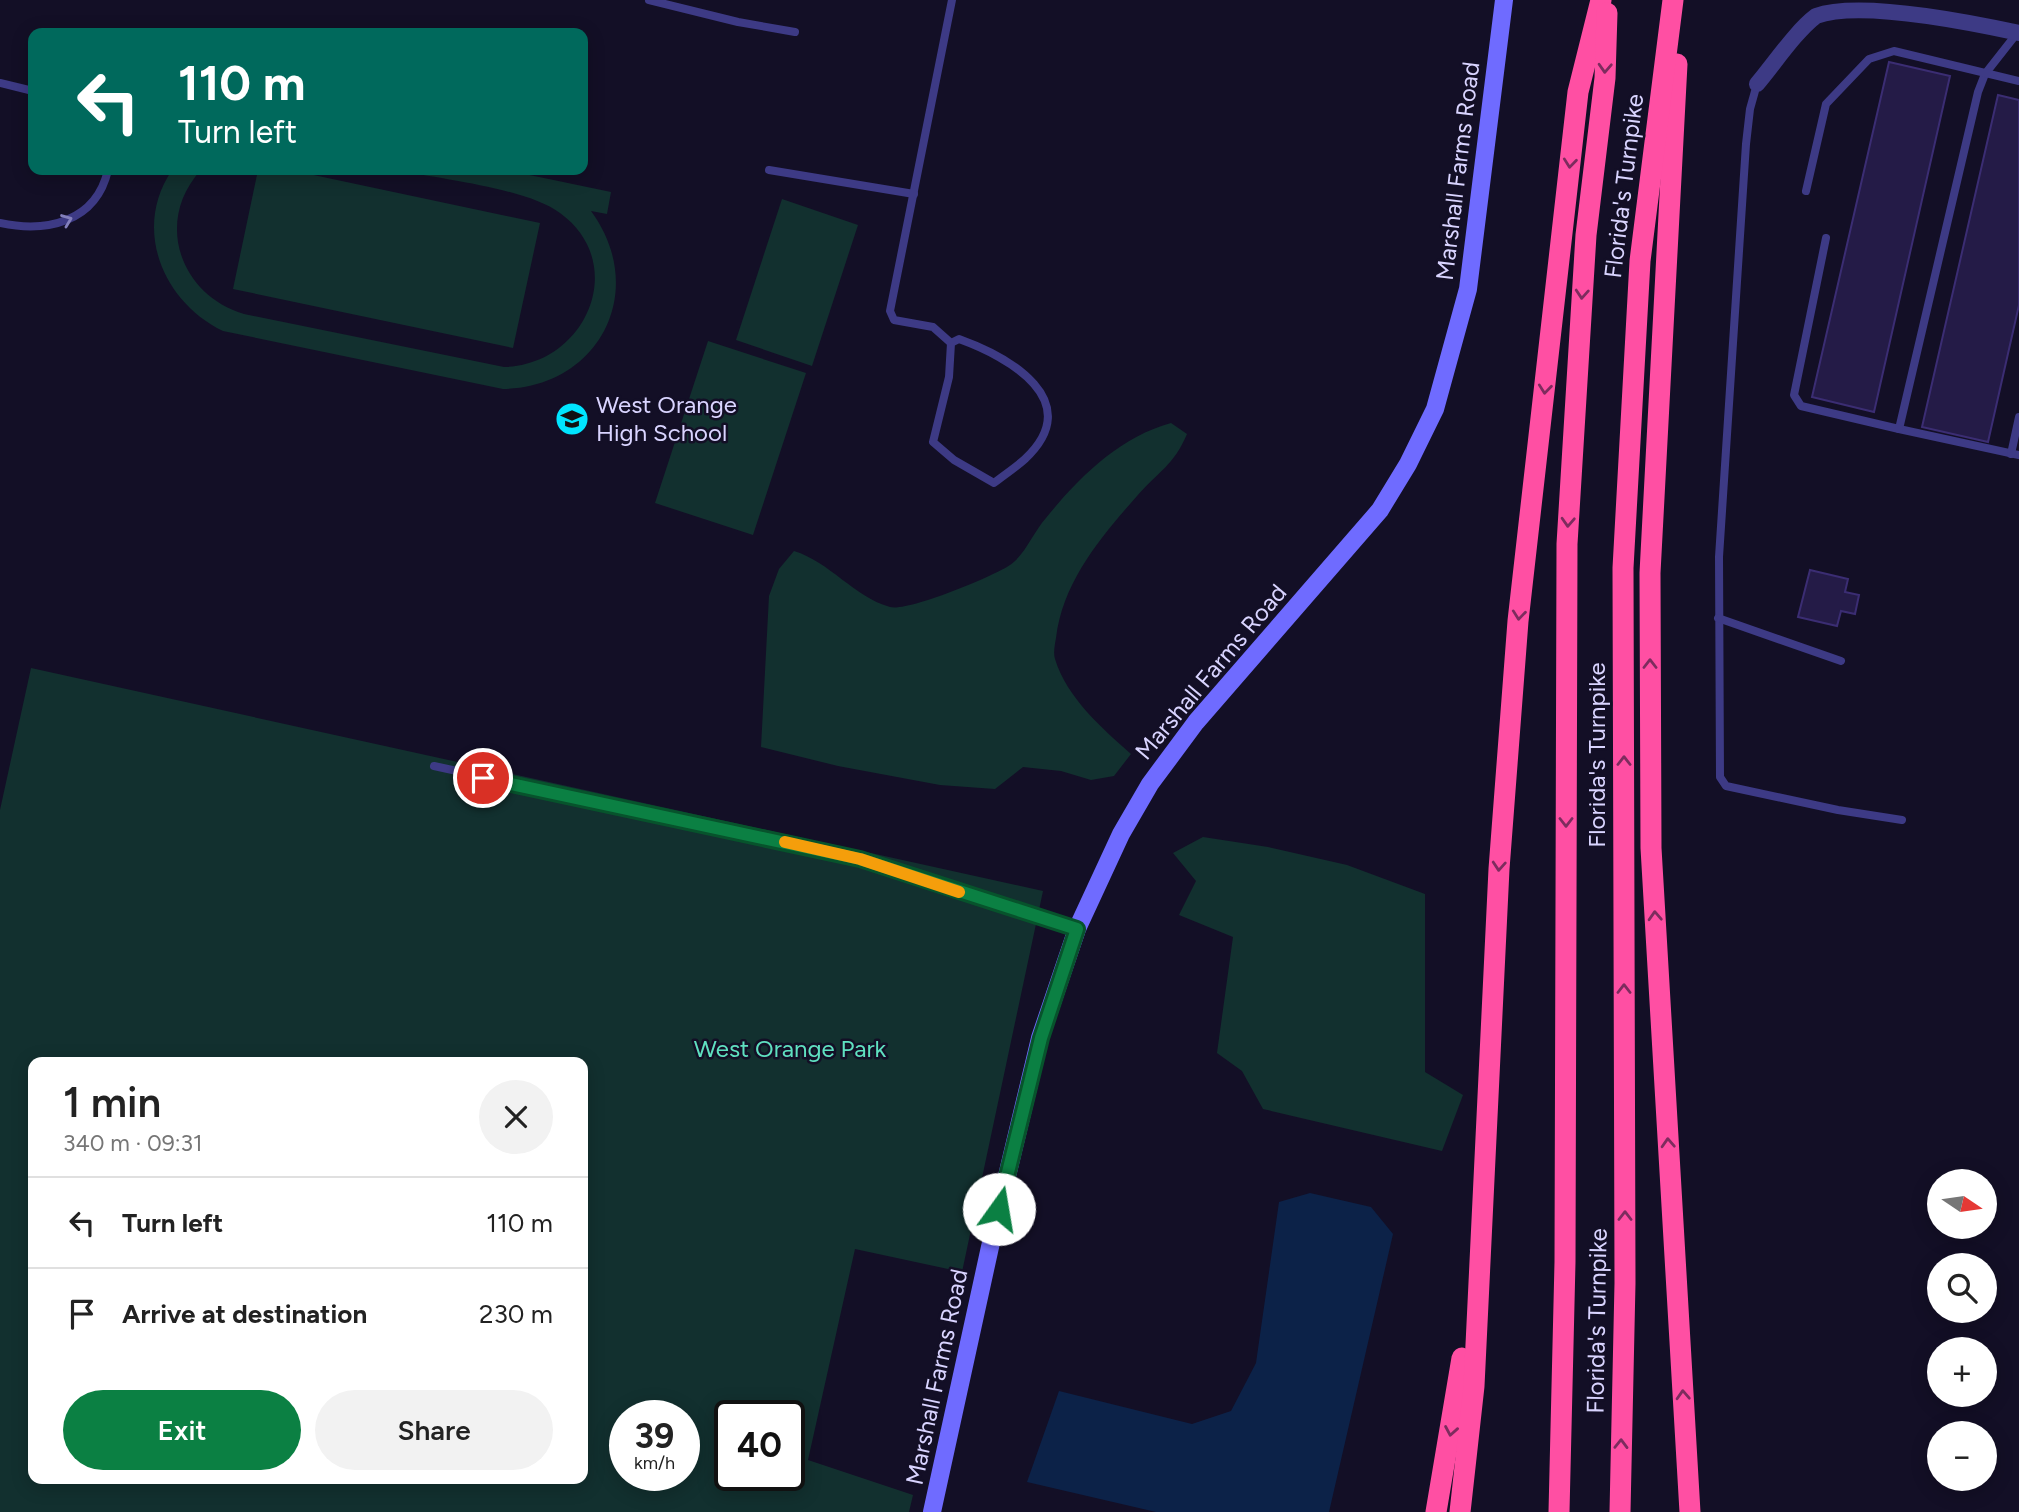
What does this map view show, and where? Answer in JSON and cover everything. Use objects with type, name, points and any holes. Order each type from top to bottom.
[{"type":"highway","points":[[1460,1512],[1474,1386],[1499,869],[1518,621],[1578,92],[1601,0]]},
{"type":"highway","name":"Florida's Turnpike","points":[[1559,1512],[1565,1262],[1567,544],[1584,263],[1605,78],[1607,0]]},
{"type":"highway","points":[[1675,0],[1675,134],[1661,331],[1650,573],[1651,848],[1690,1512]]},
{"type":"highway","name":"Florida's Turnpike","points":[[1620,1512],[1625,1283],[1623,568],[1640,261],[1675,0]]},
{"type":"highway","points":[[1436,1512],[1459,1384],[1488,1120]]},
{"type":"street","name":"Marshall Farms Road","points":[[932,1512],[990,1247],[1037,1052],[1077,929],[1121,834],[1150,784],[1196,722],[1380,510],[1408,464],[1435,410],[1468,289],[1504,0]]},
{"type":"street","points":[[1757,84],[1814,18],[1830,8],[1859,1],[2019,31]]},
{"type":"lane","points":[[649,0],[689,12],[795,32]]},
{"type":"lane","points":[[689,12],[691,0]]},
{"type":"lane","points":[[951,343],[933,327],[894,320],[890,311],[952,0]]},
{"type":"lane","points":[[1899,429],[1985,74],[2019,31]]},
{"type":"lane","points":[[1806,191],[1826,103],[1869,59],[1894,51],[2019,81]]},
{"type":"lane","points":[[0,83],[28,90]]},
{"type":"lane","points":[[1757,84],[1750,109],[1731,351],[1718,618],[1717,746],[1720,777],[1726,786],[1838,810],[1902,820]]},
{"type":"lane","points":[[769,170],[914,194]]},
{"type":"lane","points":[[0,223],[46,227],[73,220],[93,203],[105,175]]},
{"type":"lane","points":[[1826,238],[1794,395],[1801,406],[2015,454],[2019,417]]},
{"type":"lane","points":[[959,339],[989,350],[1040,387],[1047,402],[1045,429],[1027,458],[994,483],[954,460],[933,442],[949,377],[951,343],[959,339]]},
{"type":"lane","points":[[1718,618],[1841,661]]},
{"type":"lane","points":[[434,766],[860,859],[1077,929]]},
{"type":"green space","points":[[169,175],[198,175],[187,190],[179,211],[177,233],[181,254],[190,274],[204,291],[222,304],[244,314],[504,367],[533,362],[557,349],[576,331],[589,308],[595,284],[592,258],[581,234],[560,213],[545,204],[505,191],[424,175],[530,175],[611,192],[607,214],[591,211],[608,241],[615,272],[614,302],[605,329],[589,353],[566,371],[537,384],[503,389],[223,331],[184,302],[170,283],[160,262],[155,239],[155,216],[160,193]]},
{"type":"green space","points":[[257,175],[314,175],[540,223],[513,348],[233,289]]},
{"type":"green space","points":[[782,199],[858,225],[812,366],[736,340]]},
{"type":"green space","points":[[708,341],[806,373],[753,535],[655,503]]},
{"type":"green space","points":[[1171,423],[1187,434],[1182,445],[1171,461],[1110,527],[1086,561],[1067,598],[1055,643],[1055,659],[1068,687],[1087,711],[1131,754],[1114,776],[1091,780],[1061,771],[1023,767],[995,789],[940,785],[838,766],[761,747],[769,596],[779,569],[794,551],[819,563],[865,596],[890,607],[932,599],[1010,565],[1059,503],[1102,460],[1135,438]]},
{"type":"green space","name":"West Orange Park","points":[[31,668],[1043,891],[962,1272],[855,1249],[808,1460],[913,1495],[909,1512],[0,1512],[0,810]]},
{"type":"green space","points":[[1203,837],[1268,847],[1347,865],[1425,894],[1425,1072],[1463,1095],[1442,1151],[1263,1109],[1242,1071],[1217,1053],[1233,937],[1179,915],[1196,881],[1173,853]]},
{"type":"water","points":[[1310,1193],[1371,1207],[1393,1234],[1329,1512],[1156,1512],[1027,1482],[1059,1391],[1192,1424],[1231,1411],[1256,1363],[1279,1202]]},
{"type":"building","points":[[1889,62],[1950,76],[1874,412],[1812,397]]},
{"type":"building","points":[[1998,95],[2019,100],[2019,305],[1988,442],[1922,427]]},
{"type":"building","points":[[1810,570],[1848,579],[1845,592],[1859,595],[1855,614],[1841,611],[1837,626],[1798,617]]},
{"type":"slow traffic","points":[[785,842],[860,859],[959,892]]},
{"type":"place","name":"West Orange High School","points":[[572,419]]},
{"type":"route","points":[[483,778],[860,859],[1077,929],[1041,1038],[999,1209]]}]
